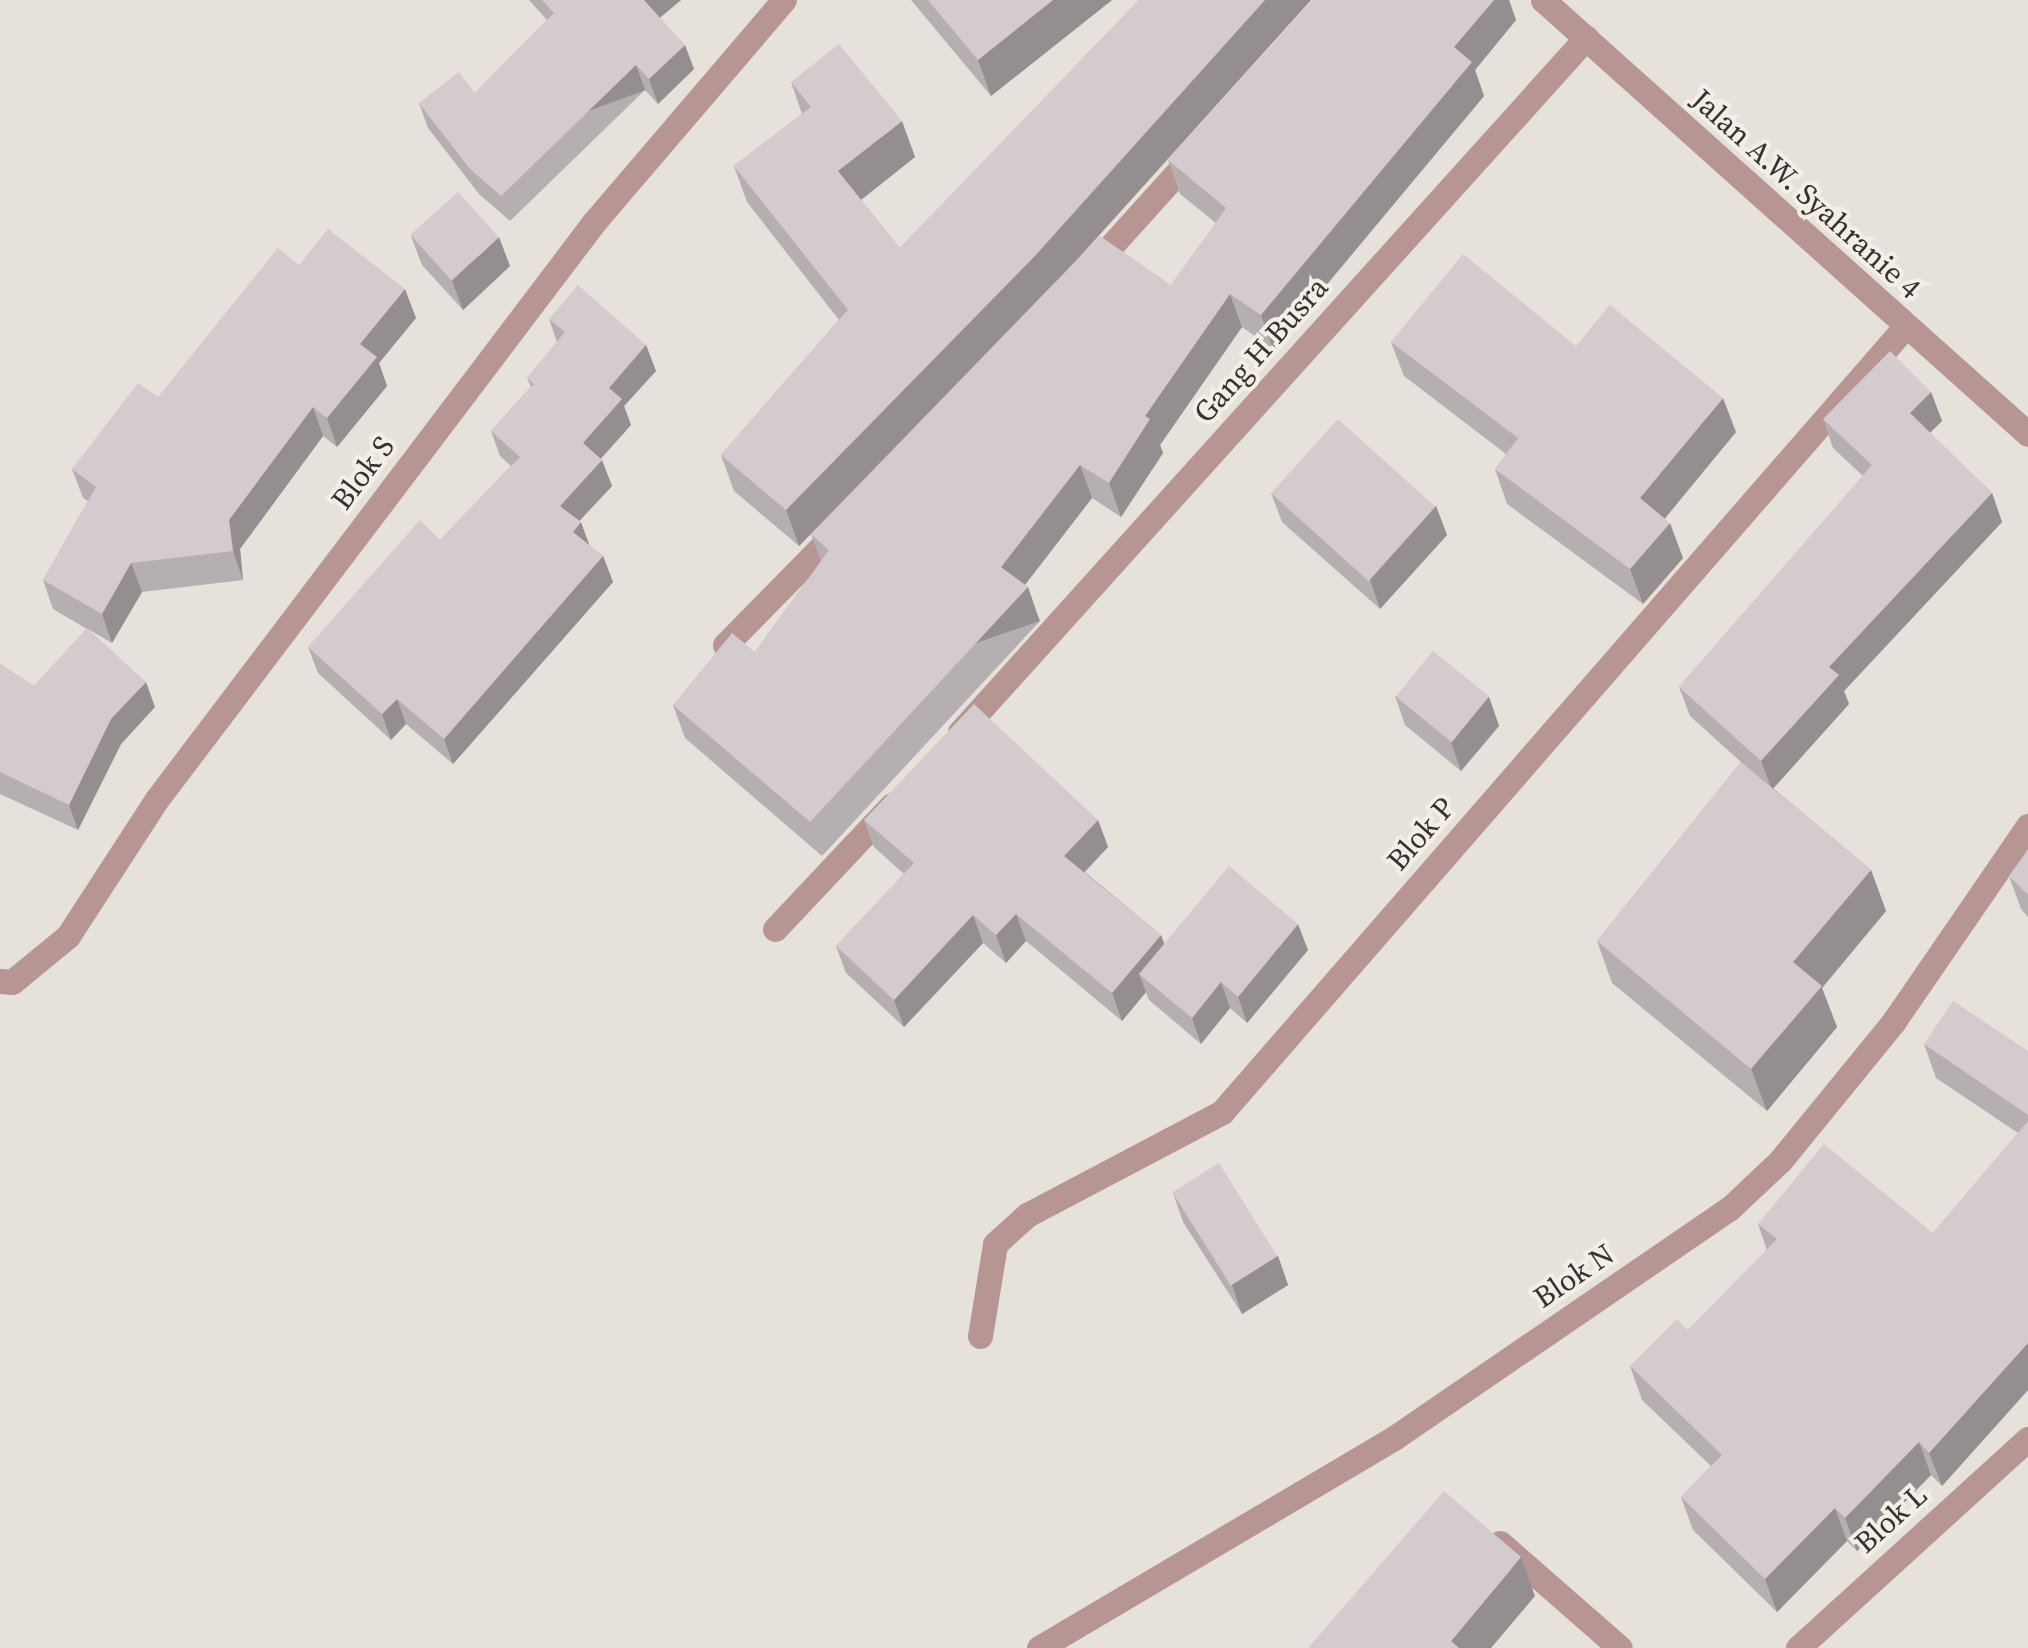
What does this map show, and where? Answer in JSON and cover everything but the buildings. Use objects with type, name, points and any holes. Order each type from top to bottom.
[{"type":"street","name":"Blok S","points":[[0,982],[12,982],[68,936],[157,798],[596,221],[784,0]]},
{"type":"street","name":"Jalan A.W. Syahranie 4","points":[[1543,0],[1904,328],[2028,434]]},
{"type":"street","name":"Gang H Busra","points":[[945,748],[1586,38]]},
{"type":"street","points":[[1072,289],[1216,130]]},
{"type":"street","name":"Blok P","points":[[980,1336],[995,1244],[1026,1215],[1222,1112],[1904,328]]},
{"type":"street","points":[[725,645],[864,503]]},
{"type":"street","points":[[775,928],[906,790]]},
{"type":"street","name":"Blok N","points":[[1039,1648],[1394,1438],[1729,1209],[1780,1161],[1894,1021],[2028,826]]},
{"type":"street","name":"Blok L","points":[[1798,1648],[2028,1439]]},
{"type":"street","points":[[1482,1528],[1620,1648]]}]
